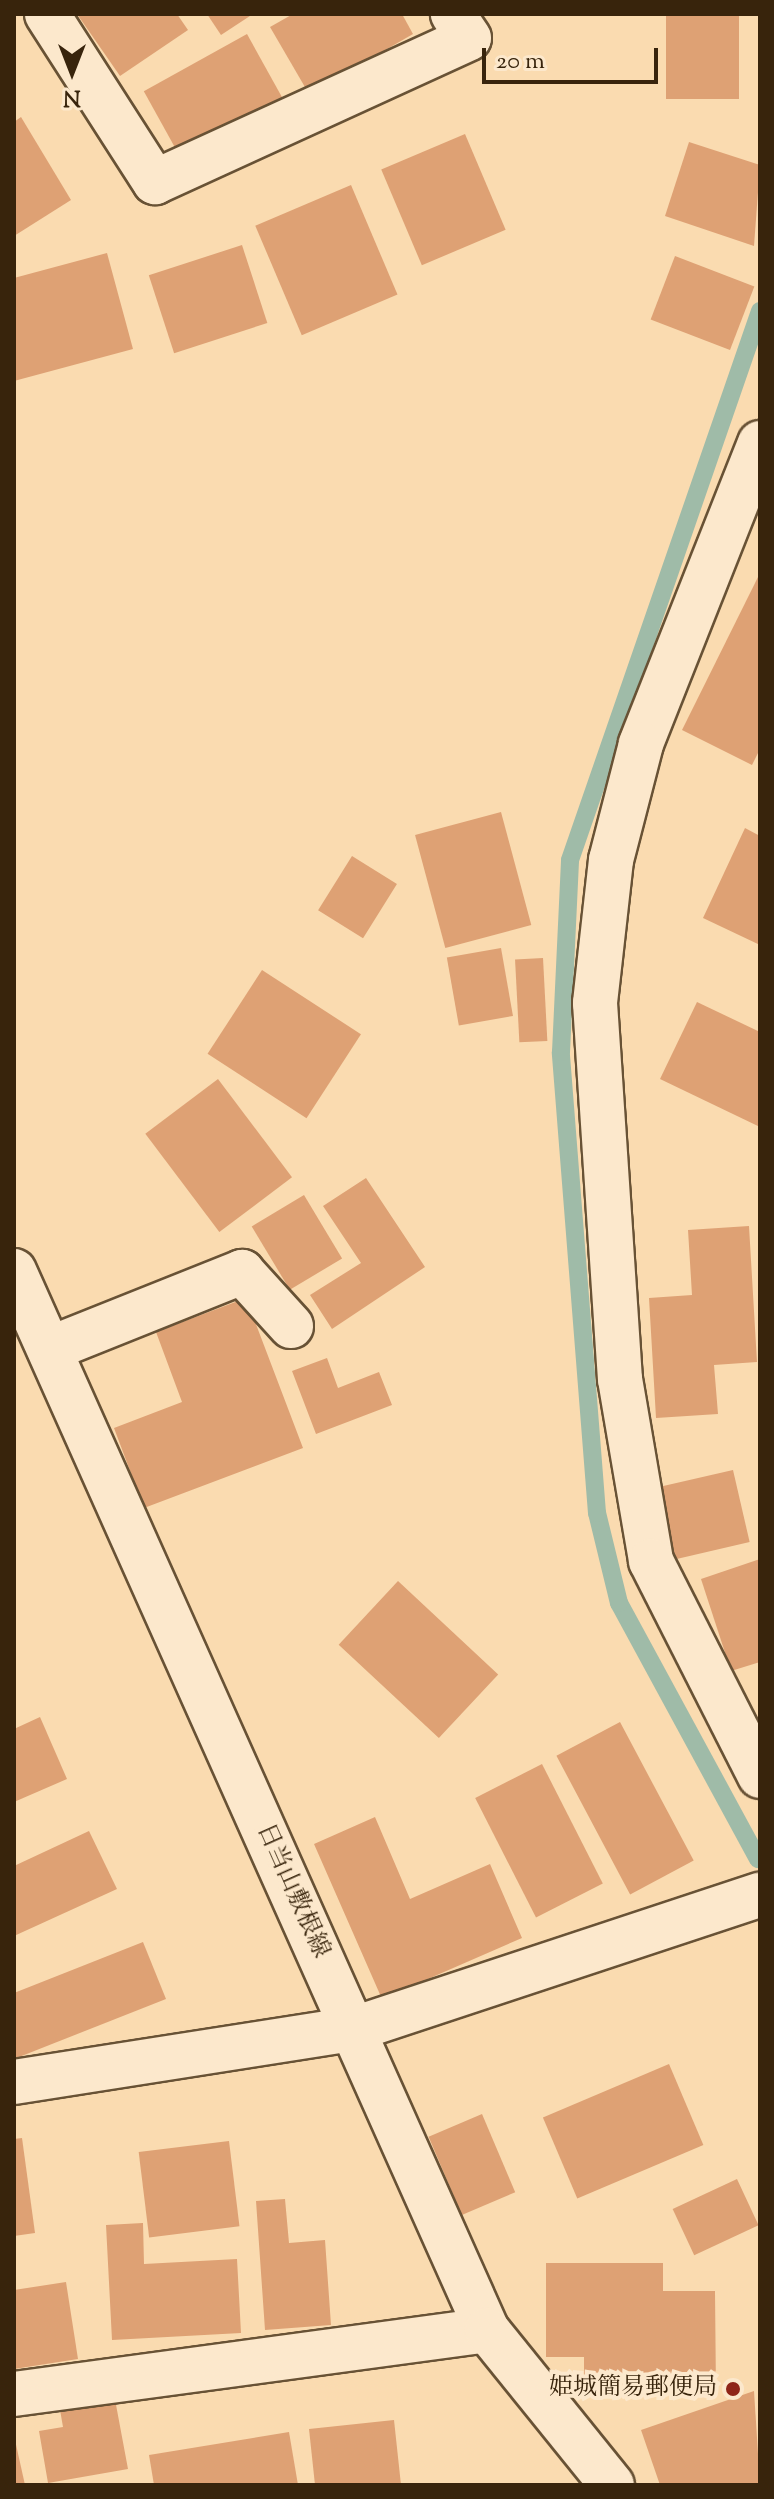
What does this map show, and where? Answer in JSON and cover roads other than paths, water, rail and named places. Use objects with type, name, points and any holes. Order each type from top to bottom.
[{"type":"street","points":[[47,14],[155,182],[469,38],[453,14]]},
{"type":"street","points":[[760,443],[641,744],[611,860],[595,1003],[620,1379],[651,1561],[760,1776]]},
{"type":"street","name":"日当山敷根線","points":[[14,1271],[52,1348],[487,2330],[606,2482]]},
{"type":"street","points":[[52,1348],[242,1272],[291,1326]]},
{"type":"street","points":[[14,2082],[354,2029],[760,1895]]},
{"type":"street","points":[[14,2394],[487,2330]]},
{"type":"waterway","points":[[758,1859],[619,1603],[597,1513],[561,1052],[570,860],[760,311]]},
{"type":"place","name":"姫城簡易郵便局","points":[[733,2389]]}]
